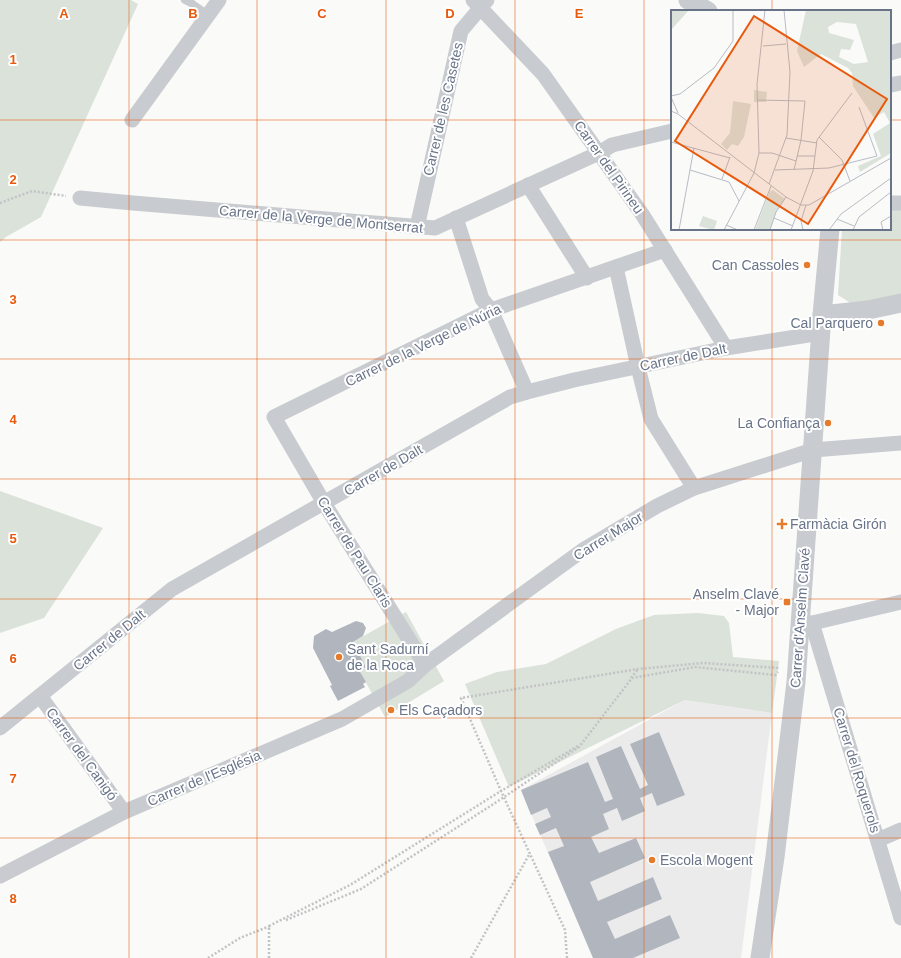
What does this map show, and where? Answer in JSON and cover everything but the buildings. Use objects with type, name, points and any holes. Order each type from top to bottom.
[{"type":"street","points":[[132,120],[219,0]]},
{"type":"street","points":[[688,0],[706,10]]},
{"type":"street","name":"Carrer del Pirineu","points":[[480,3],[543,74],[642,214],[726,348]]},
{"type":"street","name":"Carrer de les Casetes","points":[[417,227],[461,31],[480,3]]},
{"type":"street","points":[[891,53],[901,50]]},
{"type":"street","points":[[891,85],[901,83]]},
{"type":"street","name":"Carrer de la Verge de Montserrat","points":[[80,198],[148,205],[435,228],[599,153],[612,144],[671,132]]},
{"type":"street","points":[[528,185],[587,278]]},
{"type":"street","points":[[456,218],[482,299],[491,310],[527,392]]},
{"type":"street","name":"Carrer d'Anselm Clavé","points":[[760,958],[776,850],[796,682],[806,625],[813,450],[830,230]]},
{"type":"street","name":"Carrer de la Verge de Núria","points":[[274,417],[491,310],[665,250]]},
{"type":"street","points":[[616,267],[651,419],[694,488]]},
{"type":"street","points":[[822,324],[868,310],[901,303]]},
{"type":"street","name":"Carrer de Dalt","points":[[0,728],[172,589],[510,397],[726,348],[822,324]]},
{"type":"street","name":"Carrer de Pau Claris","points":[[274,417],[324,503],[425,665]]},
{"type":"street","name":"Carrer Major","points":[[425,665],[583,550],[658,506],[694,488],[813,450],[901,443]]},
{"type":"street","points":[[806,625],[901,602]]},
{"type":"street","name":"Carrer del Roquerols","points":[[806,625],[878,840],[901,918]]},
{"type":"street","name":"Carrer de l'Església","points":[[0,876],[124,812],[342,719],[408,681],[425,665]]},
{"type":"street","name":"Carrer del Canigó","points":[[40,696],[124,812]]},
{"type":"street","points":[[878,840],[901,830]]},
{"type":"lane","points":[[185,0],[191,2],[208,15]]},
{"type":"path","points":[[0,203],[32,191],[80,198]]},
{"type":"path","points":[[567,958],[565,930],[501,791],[461,698],[638,669],[703,663],[783,668]]},
{"type":"path","points":[[208,958],[240,938],[361,890],[504,797],[579,747],[632,678],[695,668],[775,675]]},
{"type":"path","points":[[269,926],[350,885],[501,791],[577,746],[638,669]]},
{"type":"path","points":[[471,958],[530,853]]},
{"type":"path","points":[[269,926],[269,958]]},
{"type":"shaded area","points":[[0,0],[131,0],[138,4],[41,217],[0,242]]},
{"type":"shaded area","points":[[891,203],[901,203],[901,301],[855,306],[838,295],[842,230],[891,230]]},
{"type":"shaded area","points":[[0,491],[103,528],[44,618],[0,633]]},
{"type":"shaded area","points":[[406,612],[444,681],[385,717],[359,670],[366,666],[353,642]]},
{"type":"shaded area","points":[[698,613],[724,616],[729,623],[733,657],[779,661],[772,713],[685,700],[509,787],[465,684],[497,672],[546,664],[616,629],[654,615]]},
{"type":"shaded area","name":"Escola Mogent","points":[[685,700],[772,713],[741,958],[593,958],[521,790]]},
{"type":"place","name":"Can Cassoles","points":[[807,265]]},
{"type":"place","name":"Cal Parquero","points":[[881,323]]},
{"type":"place","name":"La Confiança","points":[[828,423]]},
{"type":"place","name":"Farmàcia Girón","points":[[782,524]]},
{"type":"place","name":"Anselm Clavé - Major","points":[[787,602]]},
{"type":"place","name":"Sant Sadurní de la Roca","points":[[339,657]]},
{"type":"place","name":"Els Caçadors","points":[[391,710]]},
{"type":"place","name":"Escola Mogent","points":[[652,860]]}]
